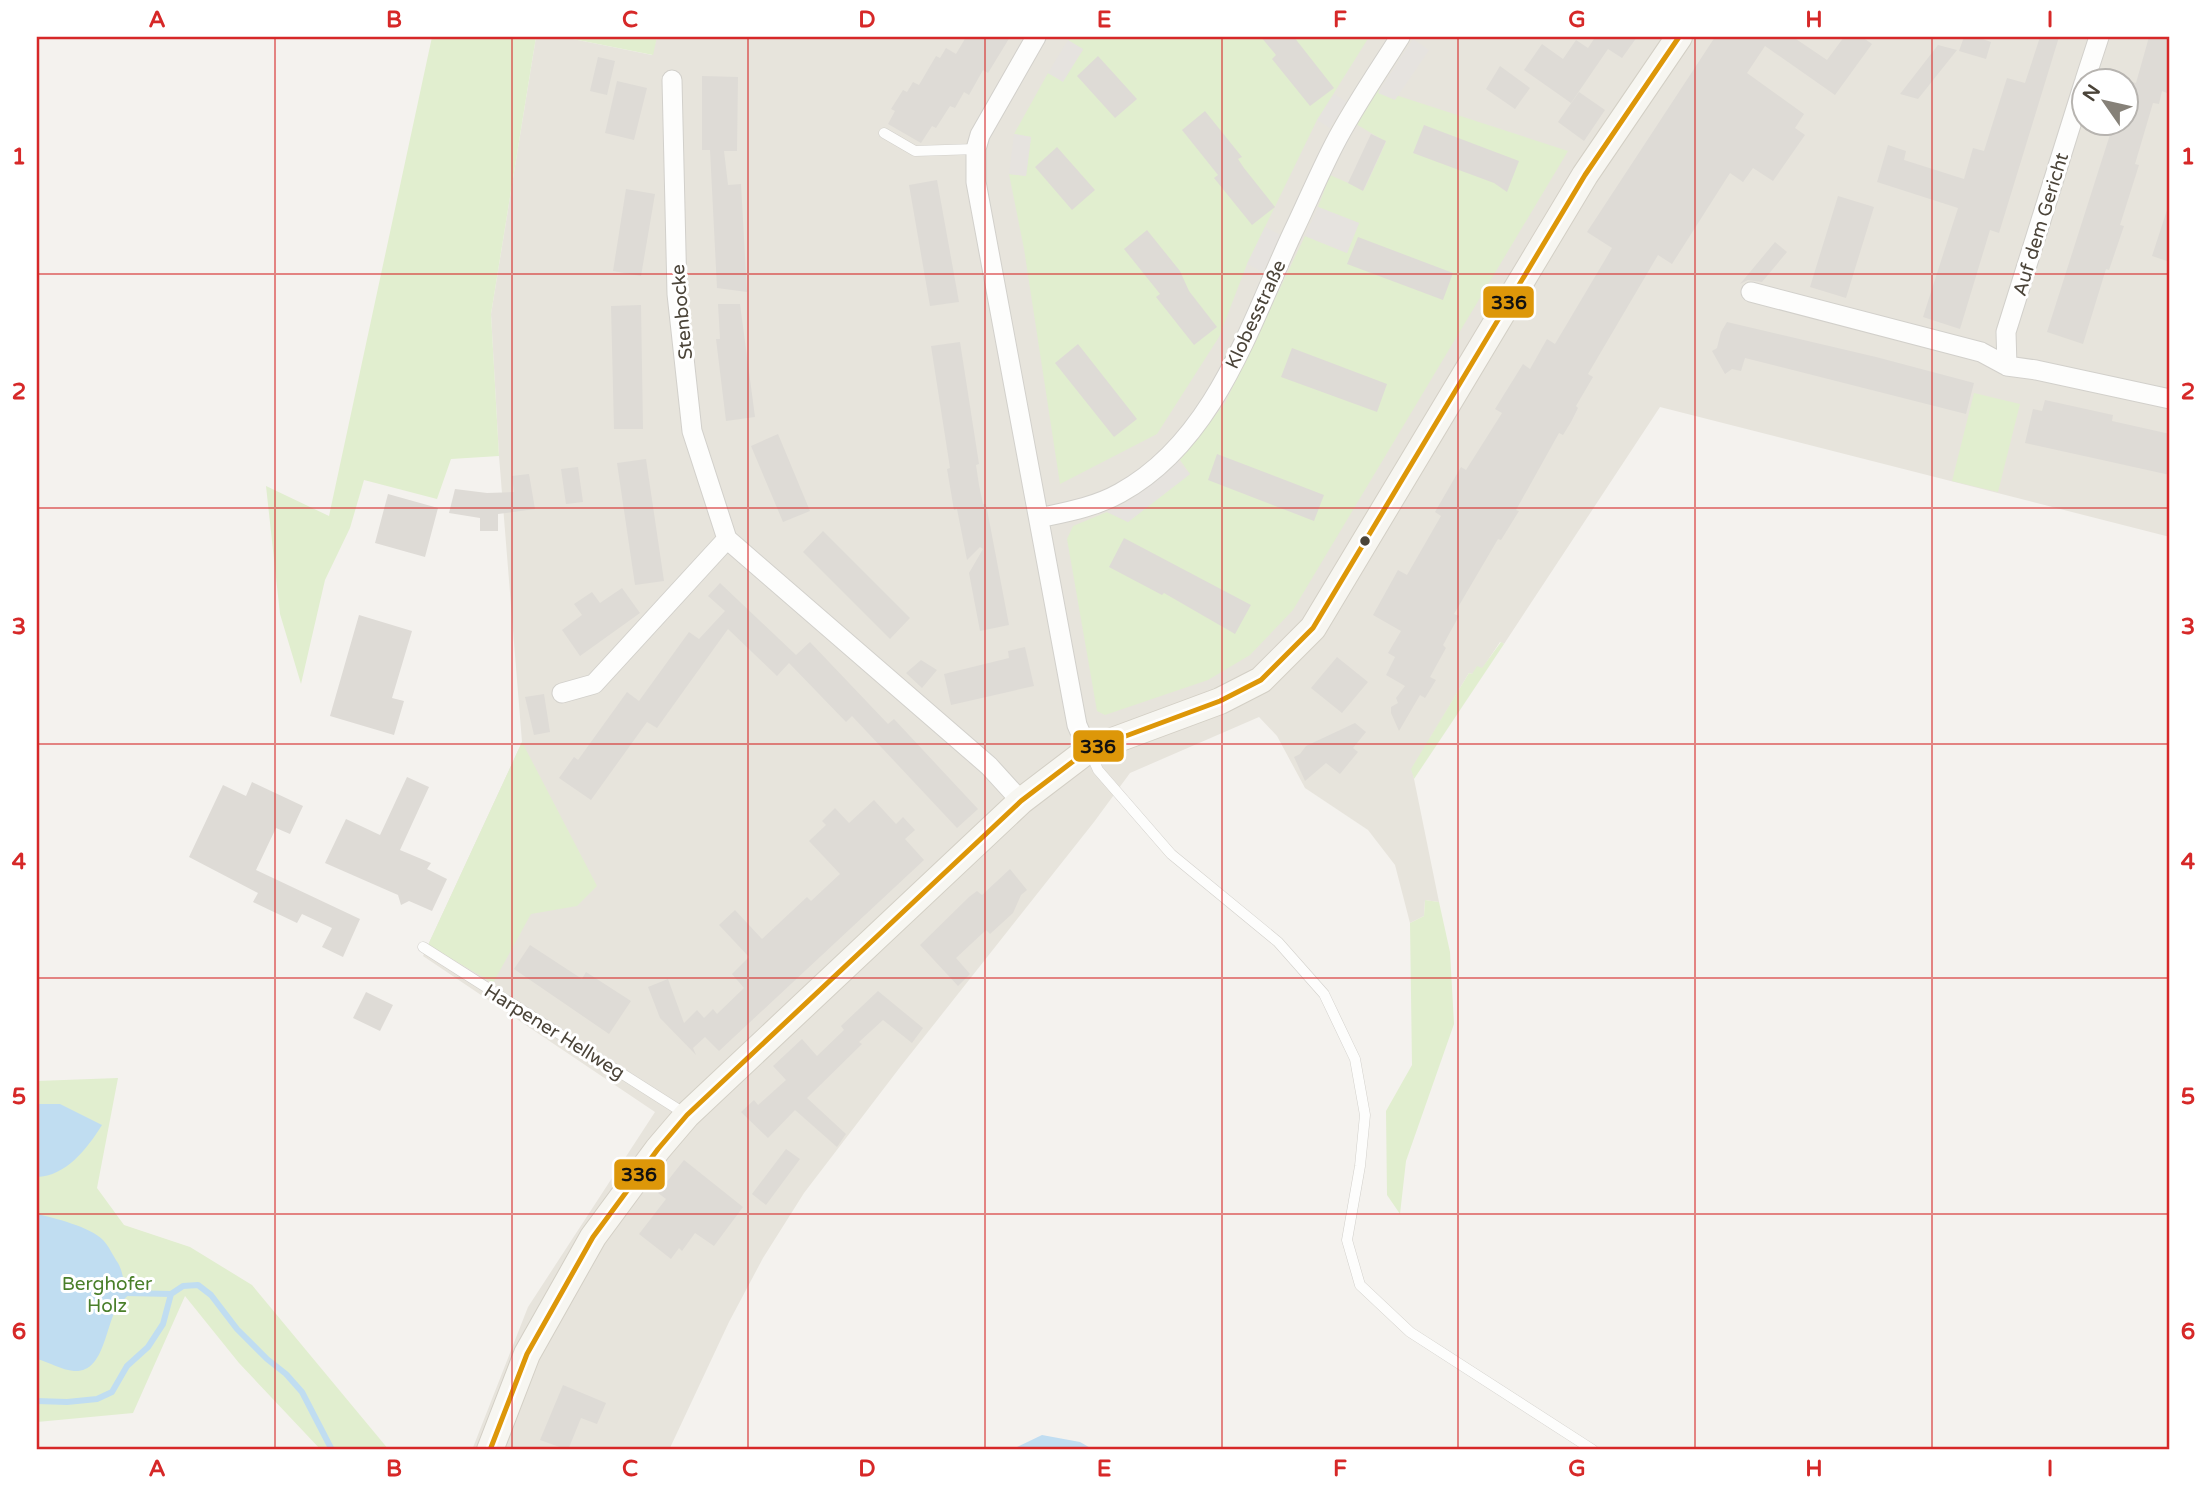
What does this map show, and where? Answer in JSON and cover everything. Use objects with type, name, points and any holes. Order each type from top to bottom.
[{"type":"street","points":[[1036,37],[980,135],[976,149],[976,182],[1077,725],[1088,750]]},
{"type":"street","name":"Klobesstraße","points":[[1039,517],[1083,508],[1121,493],[1172,452],[1207,411],[1231,367],[1334,145],[1400,37]]},
{"type":"street","points":[[490,1450],[527,1354],[593,1237],[658,1149],[687,1115],[1021,801],[1088,750],[1220,701],[1261,680],[1313,628],[1585,175],[1679,37]]},
{"type":"street","name":"Auf dem Gericht","points":[[2090,66],[2099,37]]},
{"type":"street","name":"Stenbocke","points":[[672,80],[677,294],[692,431],[727,539]]},
{"type":"street","name":"Auf dem Gericht","points":[[2007,366],[2006,332],[2070,129]]},
{"type":"street","points":[[1751,292],[1981,352],[2007,366],[2170,399]]},
{"type":"street","points":[[562,693],[594,684],[727,539],[983,760],[1021,801]]},
{"type":"lane","points":[[884,133],[915,151],[976,149]]},
{"type":"lane","points":[[1088,750],[1098,770],[1171,854],[1278,942],[1325,994],[1355,1059],[1365,1115],[1360,1166],[1347,1240],[1360,1285],[1410,1332],[1593,1450]]},
{"type":"lane","name":"Harpener Hellweg","points":[[424,947],[687,1115]]},
{"type":"shaded area","points":[[536,37],[563,37],[652,55],[657,37],[2170,37],[2170,537],[1660,407],[1504,644],[1500,642],[1482,669],[1469,673],[1412,769],[1439,902],[1425,900],[1424,916],[1410,923],[1395,865],[1368,830],[1305,788],[1277,736],[1259,717],[1130,773],[804,1193],[763,1258],[729,1322],[669,1450],[472,1450],[528,1307],[655,1112],[423,956],[522,742],[499,456],[491,314]]},
{"type":"shaded area","points":[[1413,39],[1429,50],[1395,100],[1378,93]]},
{"type":"shaded area","points":[[1068,40],[1083,49],[1063,82],[1048,73]]},
{"type":"shaded area","points":[[1334,94],[1347,102],[1330,128],[1317,120]]},
{"type":"shaded area","points":[[1014,134],[1031,137],[1026,176],[1009,174]]},
{"type":"shaded area","points":[[1318,207],[1359,223],[1347,253],[1305,236]]},
{"type":"shaded area","points":[[1265,227],[1281,235],[1263,272],[1247,264]]},
{"type":"shaded area","points":[[1177,461],[1190,474],[1128,522],[1107,512],[1126,503]]},
{"type":"green space","points":[[432,37],[536,37],[491,314],[499,456],[451,459],[437,499],[364,480],[350,528],[325,580],[301,684],[280,614],[266,486],[329,516]]},
{"type":"green space","points":[[563,37],[657,37],[653,55]]},
{"type":"green space","points":[[1070,37],[1369,37],[1317,120],[1247,264],[1219,337],[1157,434],[1060,484],[1024,249],[1009,174],[1026,176],[1031,137],[1014,134],[1048,73],[1063,81],[1083,50],[1068,40]]},
{"type":"green space","points":[[1374,88],[1568,151],[1293,610],[1250,655],[1208,680],[1105,715],[1097,711],[1067,539],[1073,526],[1107,512],[1128,522],[1190,474],[1180,460],[1225,403],[1305,236],[1347,253],[1359,223],[1318,207],[1330,175],[1364,190],[1386,142],[1356,124]]},
{"type":"green space","points":[[1974,393],[2020,404],[1998,492],[1952,481]]},
{"type":"green space","points":[[1501,642],[1504,644],[1414,779],[1411,769],[1469,673],[1472,674],[1477,666],[1482,668]]},
{"type":"green space","points":[[522,742],[597,886],[577,906],[531,914],[493,983],[428,945]]},
{"type":"green space","points":[[1425,900],[1439,902],[1450,952],[1454,1024],[1406,1161],[1400,1214],[1387,1195],[1386,1111],[1412,1065],[1410,923],[1424,916]]},
{"type":"green space","name":"Berghofer Holz","points":[[118,1078],[97,1188],[124,1225],[190,1247],[252,1285],[389,1450],[321,1450],[239,1363],[185,1296],[133,1413],[37,1422],[37,1081]]},
{"type":"water","points":[[37,1104],[60,1104],[102,1125],[75,1160],[57,1172],[37,1177]]},
{"type":"water","points":[[37,1214],[81,1227],[97,1235],[107,1245],[132,1292],[118,1306],[98,1356],[84,1370],[69,1370],[37,1359]]},
{"type":"water","points":[[1042,1435],[1080,1442],[1094,1450],[1011,1450]]},
{"type":"building","points":[[966,37],[1010,37],[988,73],[983,70],[969,95],[964,92],[955,108],[950,106],[936,128],[932,126],[921,143],[888,124],[895,111],[891,109],[903,90],[907,92],[913,82],[919,85],[936,56],[940,58],[946,48],[956,54]]},
{"type":"building","points":[[1261,37],[1294,37],[1334,88],[1310,106],[1272,59],[1276,55]]},
{"type":"building","points":[[1591,37],[1637,37],[1622,58],[1608,49],[1571,103],[1524,70],[1542,44],[1563,59],[1576,40],[1588,48],[1594,39]]},
{"type":"building","points":[[1715,37],[1793,37],[1827,60],[1844,37],[1862,37],[1872,44],[1835,95],[1765,46],[1747,73],[1804,114],[1795,128],[1805,135],[1773,181],[1753,168],[1743,182],[1730,173],[1672,264],[1658,255],[1588,374],[1593,377],[1576,406],[1578,408],[1571,422],[1563,435],[1559,433],[1516,510],[1519,511],[1501,540],[1498,539],[1454,614],[1459,616],[1430,677],[1436,680],[1425,698],[1420,695],[1399,731],[1391,707],[1398,703],[1396,698],[1405,686],[1386,675],[1395,657],[1388,653],[1401,631],[1373,615],[1398,570],[1407,575],[1441,516],[1435,512],[1461,467],[1466,470],[1502,413],[1495,409],[1523,364],[1530,369],[1547,339],[1555,344],[1612,248],[1587,232]]},
{"type":"building","points":[[1964,37],[1977,37],[1991,42],[1986,59],[1959,51]]},
{"type":"building","points":[[2040,37],[2059,37],[1999,233],[1990,230],[1960,329],[1923,317],[1958,208],[1877,182],[1888,145],[1906,151],[1904,160],[1964,179],[1973,148],[1984,151],[2007,78],[2025,83]]},
{"type":"building","points":[[2149,37],[2170,37],[2170,81],[2167,93],[2162,91],[2159,104],[2153,103],[2135,164],[2139,165],[2120,225],[2124,226],[2109,270],[2106,269],[2083,344],[2047,332],[2110,136],[2140,136],[2140,69]]},
{"type":"building","points":[[1938,45],[1957,50],[1918,99],[1900,94]]},
{"type":"building","points":[[1098,56],[1137,99],[1115,118],[1077,76]]},
{"type":"building","points":[[598,57],[615,61],[607,95],[590,91]]},
{"type":"building","points":[[1500,66],[1530,88],[1515,109],[1486,89]]},
{"type":"building","points":[[702,76],[738,77],[737,151],[724,151],[728,185],[741,184],[747,292],[717,288],[710,150],[702,150]]},
{"type":"building","points":[[617,81],[647,88],[634,140],[605,133]]},
{"type":"building","points":[[1579,92],[1605,110],[1584,141],[1558,122]]},
{"type":"building","points":[[1205,111],[1242,157],[1238,159],[1275,207],[1252,225],[1214,178],[1218,175],[1182,130]]},
{"type":"building","points":[[1424,125],[1519,161],[1507,192],[1494,183],[1413,153]]},
{"type":"building","points":[[1371,134],[1386,141],[1363,191],[1348,183]]},
{"type":"building","points":[[1057,147],[1095,190],[1072,210],[1035,167]]},
{"type":"building","points":[[937,180],[959,302],[930,306],[909,185]]},
{"type":"building","points":[[626,189],[655,194],[641,276],[613,271]]},
{"type":"building","points":[[1838,196],[1874,207],[1846,298],[1810,287]]},
{"type":"building","points":[[2167,210],[2170,210],[2170,251],[2167,261],[2152,256]]},
{"type":"building","points":[[1147,230],[1180,271],[1189,291],[1217,327],[1194,345],[1156,297],[1160,294],[1124,249]]},
{"type":"building","points":[[1358,237],[1453,273],[1443,300],[1347,264]]},
{"type":"building","points":[[1775,242],[1787,252],[1762,282],[1748,280],[1740,284]]},
{"type":"building","points":[[718,304],[740,304],[755,417],[726,421],[716,339],[720,339]]},
{"type":"building","points":[[641,305],[643,429],[614,429],[611,306]]},
{"type":"building","points":[[1727,322],[1974,383],[1966,414],[1745,358],[1741,371],[1732,369],[1725,374],[1712,351],[1717,348]]},
{"type":"building","points":[[960,342],[979,464],[976,465],[979,485],[983,504],[986,504],[1009,625],[980,631],[969,573],[983,549],[980,547],[967,560],[947,469],[950,468],[931,346]]},
{"type":"building","points":[[1078,344],[1137,419],[1114,437],[1055,363]]},
{"type":"building","points":[[1292,348],[1387,384],[1377,412],[1281,377]]},
{"type":"building","points":[[2045,400],[2113,415],[2112,421],[2170,434],[2170,475],[2025,443],[2033,409],[2042,411]]},
{"type":"building","points":[[778,434],[810,511],[783,522],[751,446]]},
{"type":"building","points":[[1217,454],[1324,495],[1314,521],[1208,480]]},
{"type":"building","points":[[646,459],[664,581],[635,585],[617,463]]},
{"type":"building","points":[[578,467],[583,502],[566,504],[561,469]]},
{"type":"building","points":[[529,474],[535,509],[498,514],[498,531],[480,531],[480,518],[449,513],[455,489],[487,493],[514,492],[512,476]]},
{"type":"building","points":[[388,494],[438,508],[425,557],[375,543]]},
{"type":"building","points":[[823,531],[910,618],[890,639],[803,552]]},
{"type":"building","points":[[1124,538],[1251,605],[1235,634],[1164,593],[1162,595],[1109,567]]},
{"type":"building","points":[[720,583],[796,655],[810,642],[888,724],[894,719],[978,809],[957,828],[852,716],[846,722],[789,663],[777,676],[728,629],[657,728],[647,722],[591,800],[559,778],[574,757],[578,760],[627,692],[639,701],[689,632],[699,639],[725,611],[708,596]]},
{"type":"building","points":[[622,588],[640,613],[580,656],[562,630],[582,615],[574,604],[592,592],[600,603]]},
{"type":"building","points":[[359,615],[412,631],[392,698],[404,701],[394,735],[330,716]]},
{"type":"building","points":[[1025,647],[1034,686],[951,705],[944,674],[1009,658],[1008,651]]},
{"type":"building","points":[[1337,657],[1368,682],[1342,713],[1311,688]]},
{"type":"building","points":[[921,660],[937,670],[922,688],[906,673]]},
{"type":"building","points":[[544,694],[550,732],[534,735],[525,697]]},
{"type":"building","points":[[1355,723],[1366,732],[1353,748],[1358,752],[1340,774],[1326,763],[1305,781],[1294,757],[1306,746]]},
{"type":"building","points":[[407,777],[429,787],[400,850],[431,863],[427,869],[447,879],[432,911],[409,901],[401,905],[398,895],[325,863],[346,819],[380,835]]},
{"type":"building","points":[[252,782],[303,806],[290,834],[276,828],[256,870],[360,919],[343,957],[322,947],[332,928],[302,914],[297,923],[253,902],[258,893],[189,857],[223,785],[246,796]]},
{"type":"building","points":[[874,800],[896,824],[903,817],[915,830],[905,839],[924,860],[719,1051],[705,1037],[693,1048],[696,1055],[660,1018],[648,987],[668,979],[684,1023],[697,1010],[704,1018],[713,1009],[717,1014],[744,988],[732,974],[749,957],[719,925],[735,910],[762,939],[807,897],[811,901],[840,874],[809,841],[826,825],[822,821],[835,808],[849,823]]},
{"type":"building","points":[[1010,869],[1027,890],[1021,895],[1013,913],[990,934],[986,930],[956,958],[970,974],[958,986],[920,945],[969,897],[977,891],[982,895]]},
{"type":"building","points":[[530,945],[582,979],[586,972],[631,1001],[609,1034],[514,969]]},
{"type":"building","points":[[878,991],[923,1028],[912,1043],[883,1020],[807,1098],[846,1134],[837,1147],[795,1110],[768,1138],[741,1112],[754,1100],[758,1105],[786,1080],[773,1066],[802,1039],[817,1056],[844,1030],[841,1026]]},
{"type":"building","points":[[366,992],[393,1005],[380,1031],[353,1018]]},
{"type":"building","points":[[786,1149],[800,1159],[766,1205],[752,1194]]},
{"type":"building","points":[[684,1160],[743,1207],[714,1246],[695,1233],[682,1251],[679,1248],[671,1259],[639,1234],[666,1199],[658,1193]]},
{"type":"building","points":[[563,1385],[606,1403],[597,1424],[581,1418],[568,1450],[540,1440]]},
{"type":"waterway","points":[[37,1401],[97,1399],[112,1392],[127,1366],[148,1347],[163,1324],[171,1294],[183,1286],[198,1285],[211,1295],[237,1329],[302,1392],[332,1450]]},
{"type":"waterway","points":[[126,1293],[171,1294]]},
{"type":"transit line","name":"336","points":[[490,1450],[527,1354],[593,1237],[658,1149],[687,1115],[1021,801],[1088,750],[1220,701],[1261,680],[1313,628],[1585,175],[1679,37]]}]
